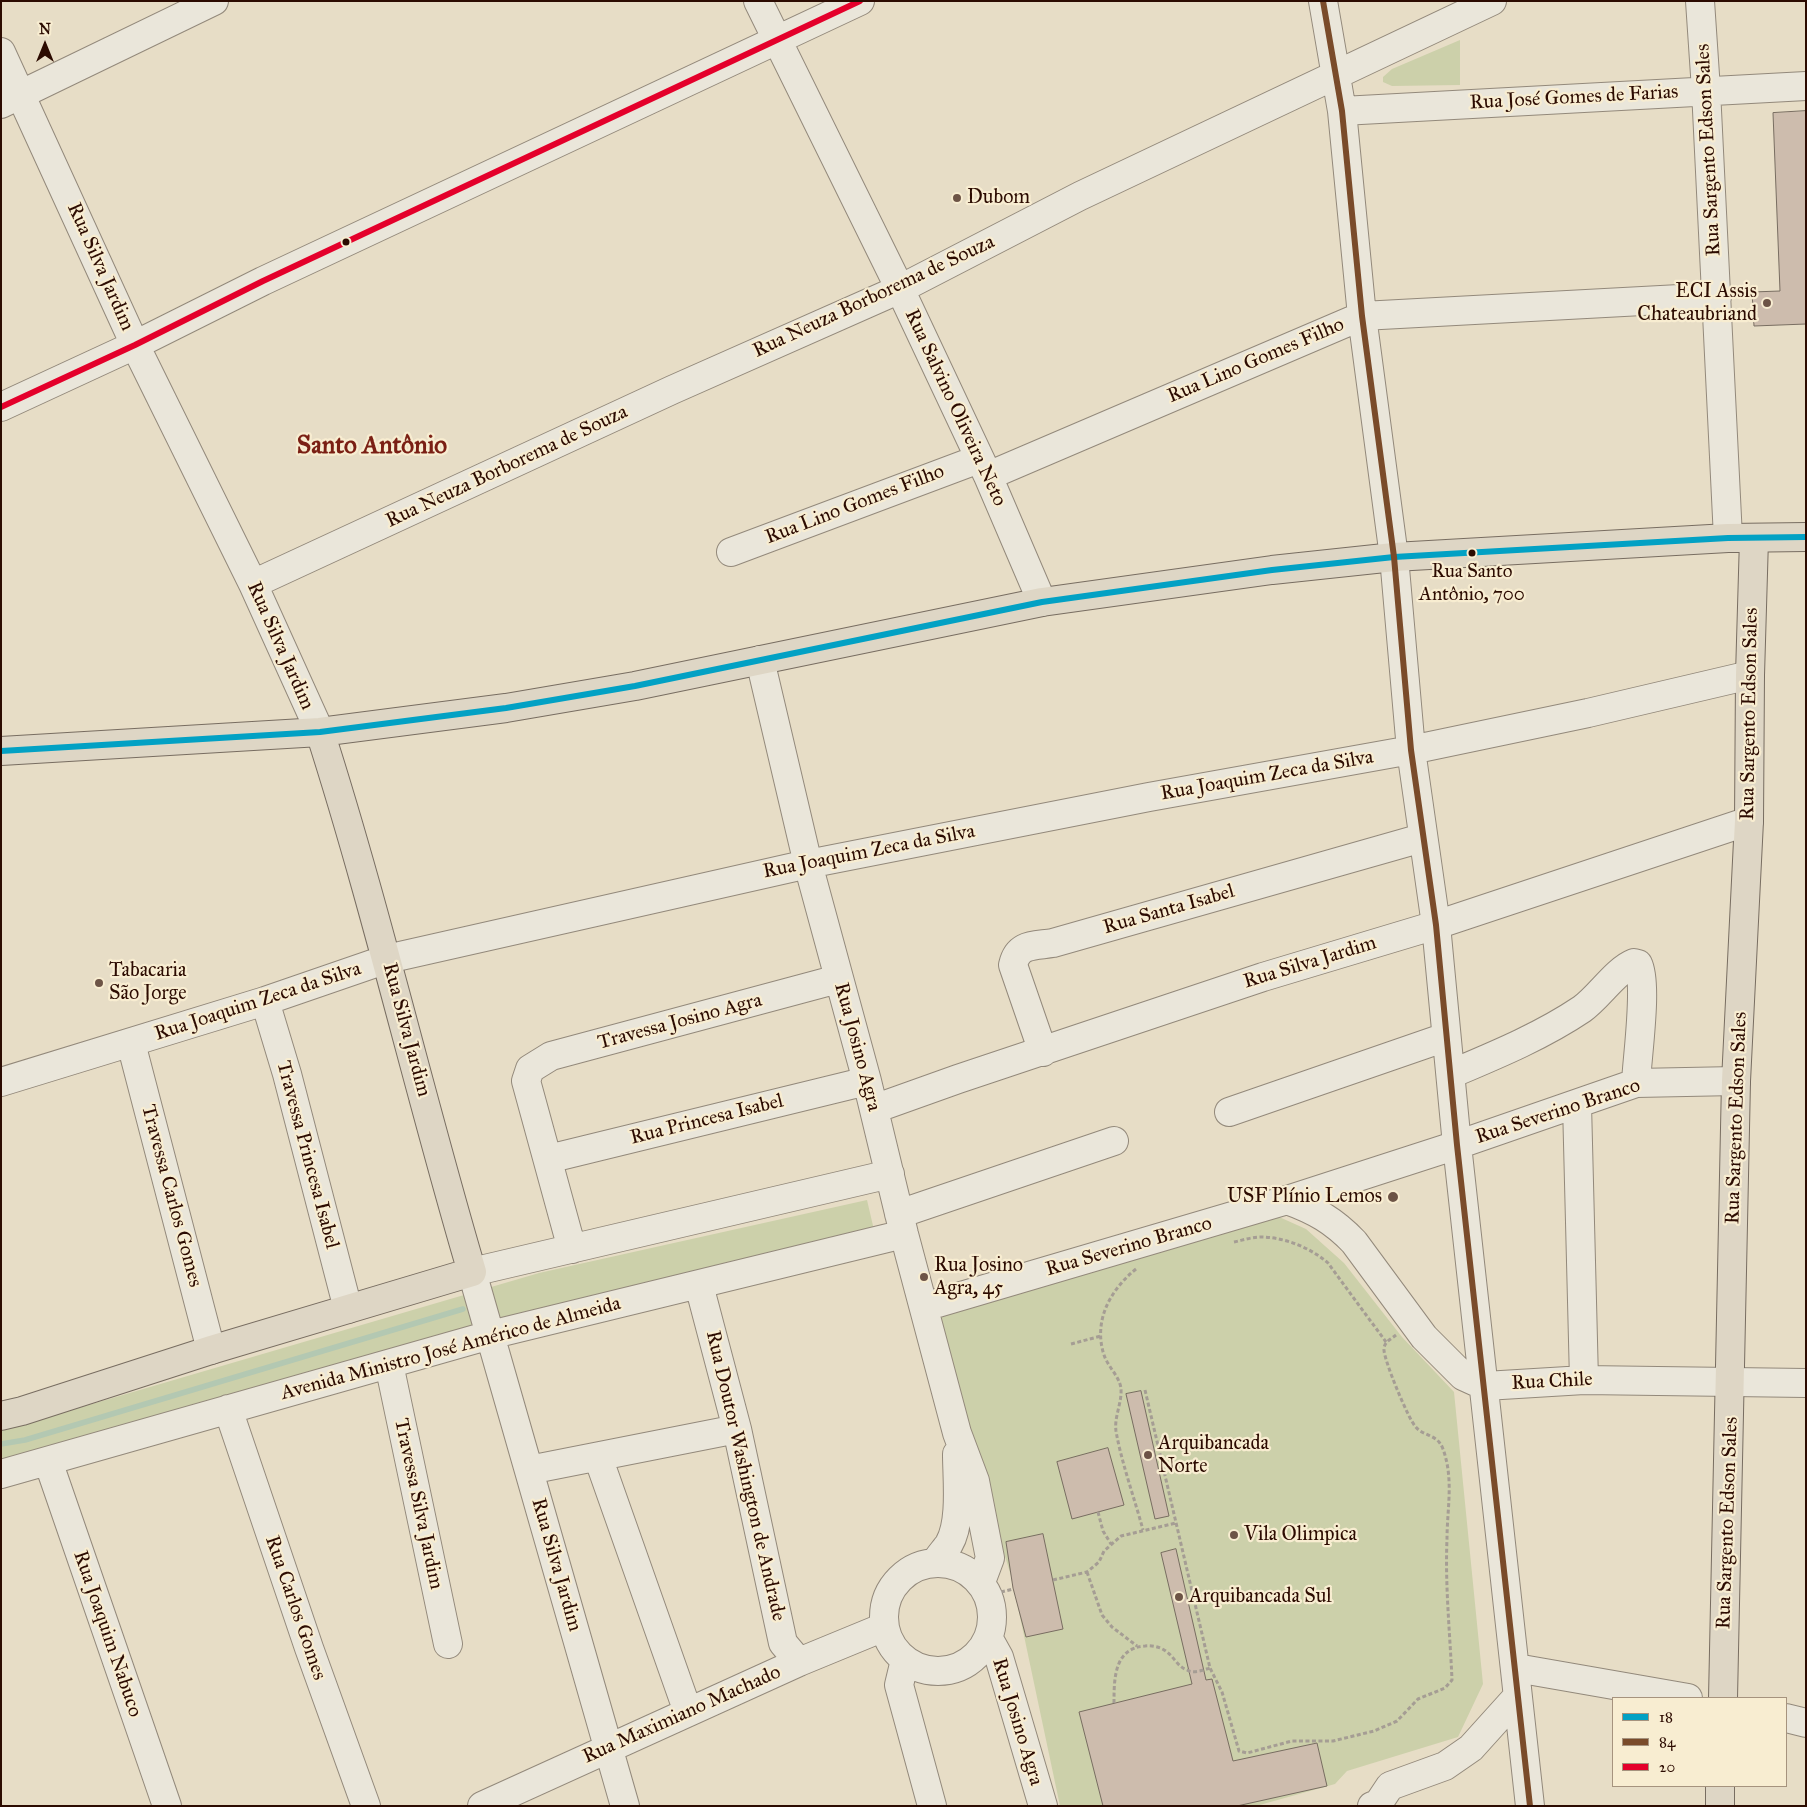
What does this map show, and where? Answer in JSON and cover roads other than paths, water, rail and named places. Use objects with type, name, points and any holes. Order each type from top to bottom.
[{"type":"main road","points":[[1,750],[320,732],[515,706],[635,686],[1042,602],[1272,570],[1394,558],[1741,538],[1806,537]]},
{"type":"main road","name":"Rua Sargento Edson Sales","points":[[1723,1697],[1736,1081],[1749,821],[1750,675],[1741,538]]},
{"type":"main road","name":"Rua Silva Jardim","points":[[320,732],[352,834],[444,1176],[474,1277]]},
{"type":"main road","points":[[1,1416],[348,1309],[474,1277]]},
{"type":"main road","points":[[1720,1787],[1720,1806]]},
{"type":"street","points":[[12,99],[214,1]]},
{"type":"street","name":"Rua Salvino Oliveira Neto","points":[[758,1],[775,40],[900,290],[984,467],[1042,602]]},
{"type":"street","points":[[1,407],[135,345],[263,280],[860,1]]},
{"type":"street","points":[[1323,1],[1342,111],[1362,316],[1394,558],[1411,750],[1422,838],[1436,925],[1457,1145],[1530,1806]]},
{"type":"street","name":"Rua Neuza Borborema de Souza","points":[[253,584],[672,390],[900,290],[1080,196],[1492,1]]},
{"type":"street","name":"Rua Sargento Edson Sales","points":[[1700,1],[1717,298],[1741,538]]},
{"type":"street","name":"Rua Silva Jardim","points":[[1,52],[12,99],[253,584],[320,732]]},
{"type":"street","name":"Rua José Gomes de Farias","points":[[1342,111],[1806,86]]},
{"type":"street","name":"Rua Lino Gomes Filho","points":[[731,552],[984,467],[1362,316],[1717,298]]},
{"type":"street","name":"Rua Josino Agra","points":[[760,660],[808,864],[874,1110],[902,1224],[957,1433],[975,1481],[990,1558],[981,1582]]},
{"type":"street","name":"Rua Joaquim Zeca da Silva","points":[[1,1082],[264,1001],[387,959],[808,864],[1148,797],[1411,750],[1588,713],[1750,675]]},
{"type":"street","name":"Rua Silva Jardim","points":[[874,1110],[958,1079],[1262,977],[1436,925],[1749,821]]},
{"type":"street","name":"Rua Santa Isabel","points":[[1043,1052],[1013,965],[1016,955],[1022,949],[1053,943],[1422,838]]},
{"type":"street","points":[[1451,1074],[1487,1059],[1560,1023],[1594,999],[1624,968],[1634,963],[1640,967],[1641,987],[1636,1083]]},
{"type":"street","name":"Travessa Josino Agra","points":[[548,1159],[526,1081],[527,1074],[536,1063],[551,1056],[838,979]]},
{"type":"street","name":"Travessa Princesa Isabel","points":[[264,1001],[287,1074],[348,1309]]},
{"type":"street","points":[[1229,1112],[1446,1037]]},
{"type":"street","name":"Travessa Carlos Gomes","points":[[131,1043],[210,1350]]},
{"type":"street","name":"Rua Princesa Isabel","points":[[548,1159],[866,1081]]},
{"type":"street","name":"Rua Severino Branco","points":[[924,1307],[1288,1200],[1457,1145],[1636,1083],[1736,1081]]},
{"type":"street","points":[[1577,1104],[1584,1380]]},
{"type":"street","name":"Avenida Ministro José Américo de Almeida","points":[[1,1474],[389,1364],[489,1330],[699,1285],[902,1224],[1114,1141]]},
{"type":"street","points":[[548,1159],[572,1249]]},
{"type":"street","points":[[474,1277],[572,1249],[890,1174]]},
{"type":"street","name":"Rua Chile","points":[[1288,1200],[1316,1211],[1340,1228],[1354,1242],[1411,1321],[1444,1359],[1463,1376],[1485,1386],[1584,1380],[1806,1382]]},
{"type":"street","name":"Rua Silva Jardim","points":[[474,1277],[625,1806]]},
{"type":"street","name":"Rua Doutor Washington de Andrade","points":[[699,1285],[738,1429],[784,1642],[799,1662]]},
{"type":"street","name":"Travessa Silva Jardim","points":[[389,1364],[448,1644]]},
{"type":"street","name":"Rua Carlos Gomes","points":[[228,1409],[309,1648],[366,1806]]},
{"type":"street","points":[[529,1470],[738,1429]]},
{"type":"street","name":"Rua Josino Agra","points":[[934,1563],[950,1542],[955,1519],[958,1493],[957,1433]]},
{"type":"street","points":[[598,1457],[688,1712]]},
{"type":"street","name":"Rua Joaquim Nabuco","points":[[48,1461],[167,1806]]},
{"type":"street","points":[[934,1563],[953,1564],[969,1572],[981,1582],[993,1608],[993,1622],[989,1639],[979,1653],[966,1664],[950,1670],[932,1671],[916,1666],[906,1660],[890,1644],[884,1627],[884,1609],[890,1591],[901,1577],[917,1567],[934,1563]]},
{"type":"street","name":"Rua Maximiano Machado","points":[[482,1806],[799,1662],[884,1627]]},
{"type":"street","name":"Rua Josino Agra","points":[[989,1639],[999,1657],[1043,1806]]},
{"type":"street","points":[[906,1660],[899,1685],[932,1806]]},
{"type":"street","points":[[1516,1668],[1682,1697]]},
{"type":"street","points":[[1376,1805],[1390,1786],[1445,1766],[1471,1748],[1517,1697]]},
{"type":"street","points":[[1787,1718],[1806,1723]]},
{"type":"waterway","points":[[1,1444],[25,1440],[463,1309]]},
{"type":"place","name":"Dubom","points":[[957,198]]},
{"type":"place","name":"ECI Assis Chateaubriand","points":[[1767,303]]},
{"type":"place","name":"Rua Santo Antônio, 700","points":[[1472,553]]},
{"type":"place","name":"Tabacaria São Jorge","points":[[99,983]]},
{"type":"place","name":"USF Plínio Lemos","points":[[1393,1197]]},
{"type":"place","name":"Rua Josino Agra, 45","points":[[924,1277]]},
{"type":"place","name":"Arquibancada Norte","points":[[1148,1455]]},
{"type":"place","name":"Vila Olimpica","points":[[1234,1535]]},
{"type":"place","name":"Arquibancada Sul","points":[[1179,1597]]},
{"type":"district","name":"Santo Antônio","points":[[372,447]]}]
